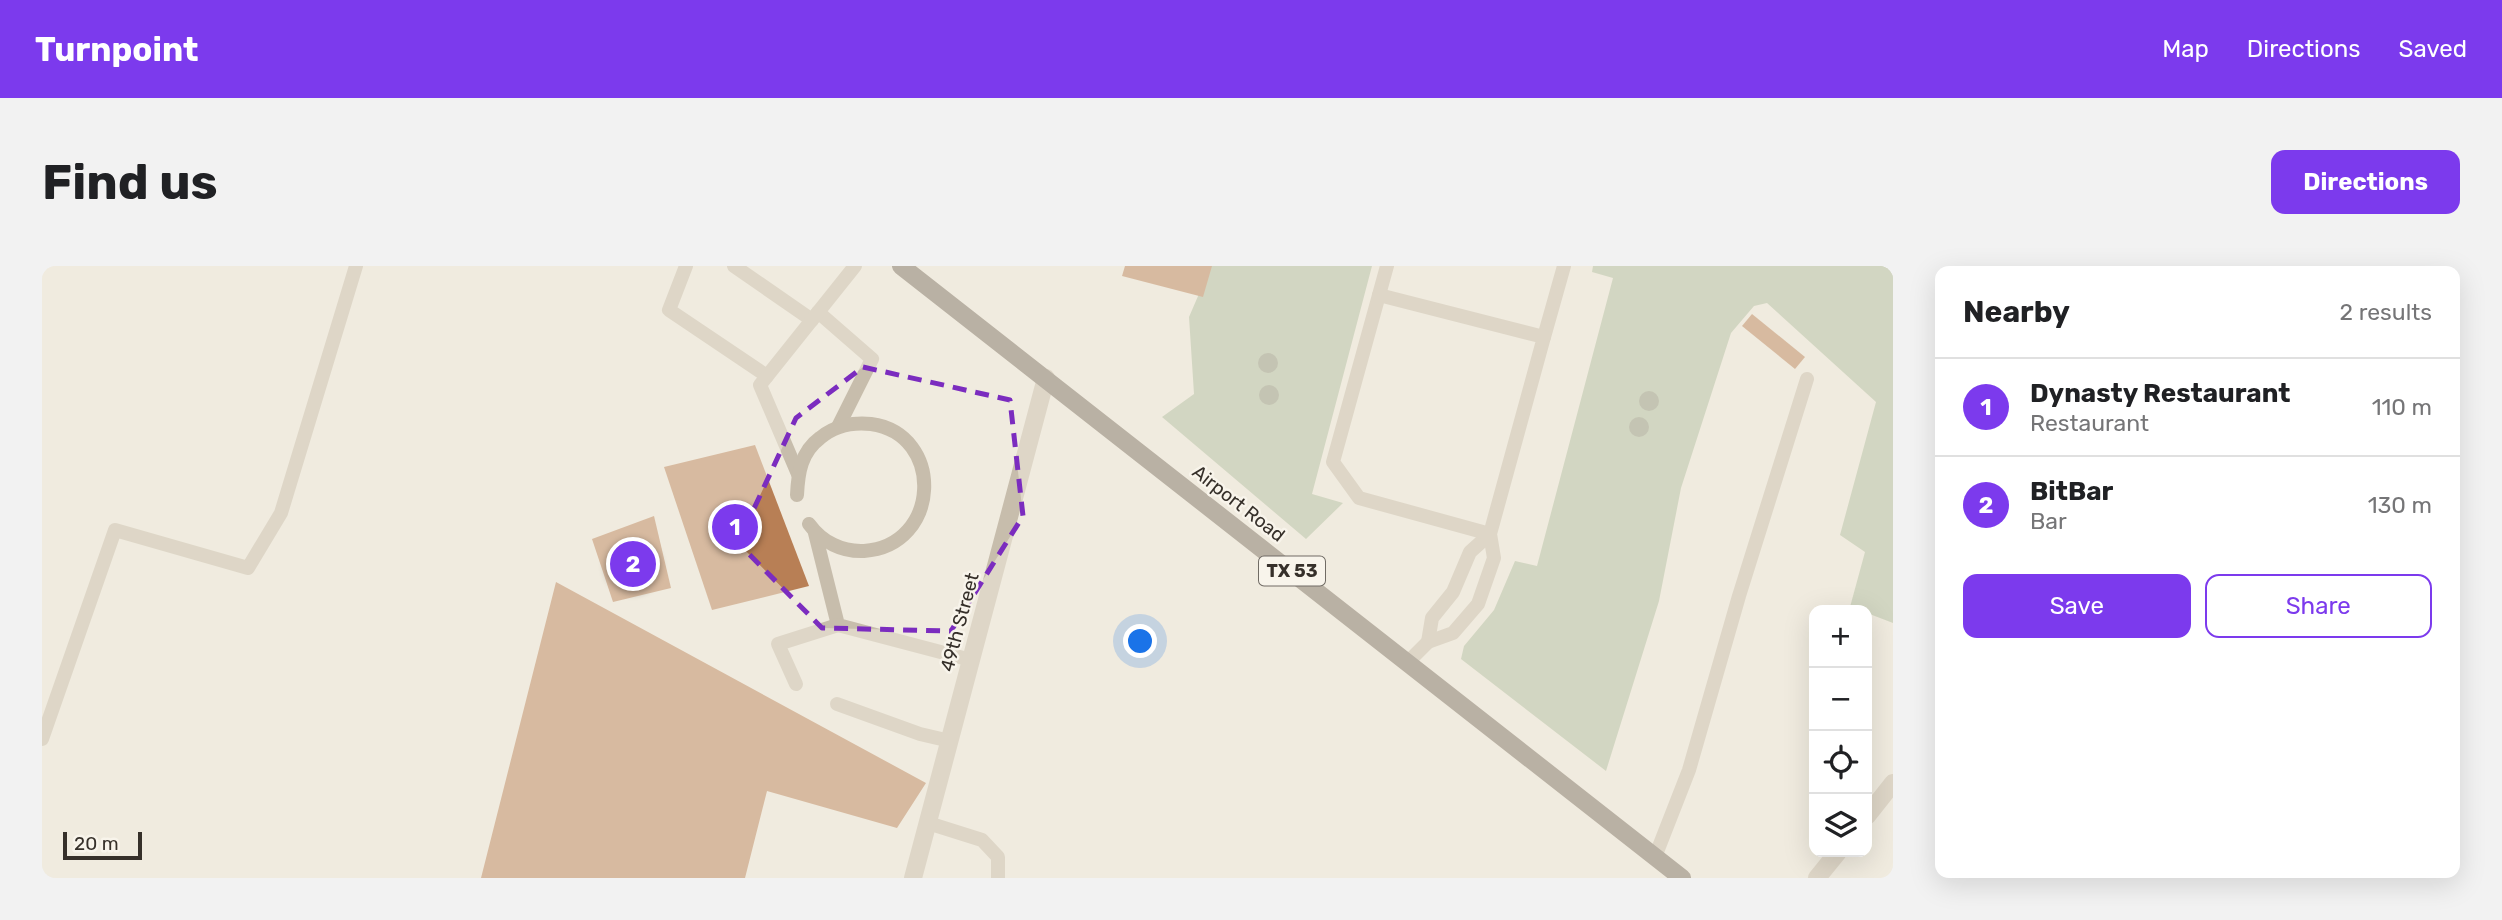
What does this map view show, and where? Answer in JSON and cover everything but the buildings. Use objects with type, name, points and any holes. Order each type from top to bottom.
[{"type":"main road","name":"Airport Road","points":[[901,266],[1682,878]]},
{"type":"street","name":"49th Street","points":[[914,878],[1046,377]]},
{"type":"street","points":[[1872,810],[1893,783]]},
{"type":"street","points":[[1817,878],[1834,857]]},
{"type":"lane","points":[[42,739],[115,530],[248,568],[281,513],[356,266]]},
{"type":"lane","points":[[686,266],[669,310],[767,376]]},
{"type":"lane","points":[[734,266],[815,316],[872,359],[838,427]]},
{"type":"lane","points":[[798,474],[760,385],[855,266]]},
{"type":"lane","points":[[1387,266],[1333,462],[1359,498],[1490,534]]},
{"type":"lane","points":[[1408,662],[1428,642],[1453,633],[1478,604],[1494,558],[1490,534],[1564,266]]},
{"type":"lane","points":[[1379,295],[1544,337]]},
{"type":"lane","points":[[1655,857],[1689,770],[1739,596],[1807,379]]},
{"type":"lane","points":[[797,495],[798,474],[806,454],[820,438],[838,427],[859,423],[880,426],[899,435],[914,450],[923,469],[925,490],[921,511],[910,529],[894,542],[874,550],[853,551],[833,545],[812,528],[838,625]]},
{"type":"lane","points":[[1428,642],[1433,618],[1453,592],[1470,552],[1490,534]]},
{"type":"lane","points":[[796,684],[778,644],[838,625],[971,660]]},
{"type":"lane","points":[[837,704],[920,734],[950,741]]},
{"type":"lane","points":[[928,823],[982,840],[998,857],[998,878]]},
{"type":"highlighted area","points":[[863,367],[1010,400],[1023,516],[951,631],[822,628],[738,543],[796,418]]},
{"type":"green space","points":[[1211,266],[1372,266],[1312,494],[1343,503],[1306,539],[1162,417],[1194,394],[1189,317]]},
{"type":"green space","points":[[1593,266],[1893,266],[1893,623],[1872,615],[1872,605],[1851,605],[1865,552],[1840,535],[1876,402],[1767,303],[1754,306],[1731,333],[1681,488],[1659,601],[1606,771],[1461,659],[1464,646],[1494,610],[1515,561],[1537,566],[1613,278],[1592,272]]},
{"type":"place","name":"Dynasty Restaurant","points":[[735,527]]},
{"type":"place","name":"BitBar","points":[[633,564]]}]
